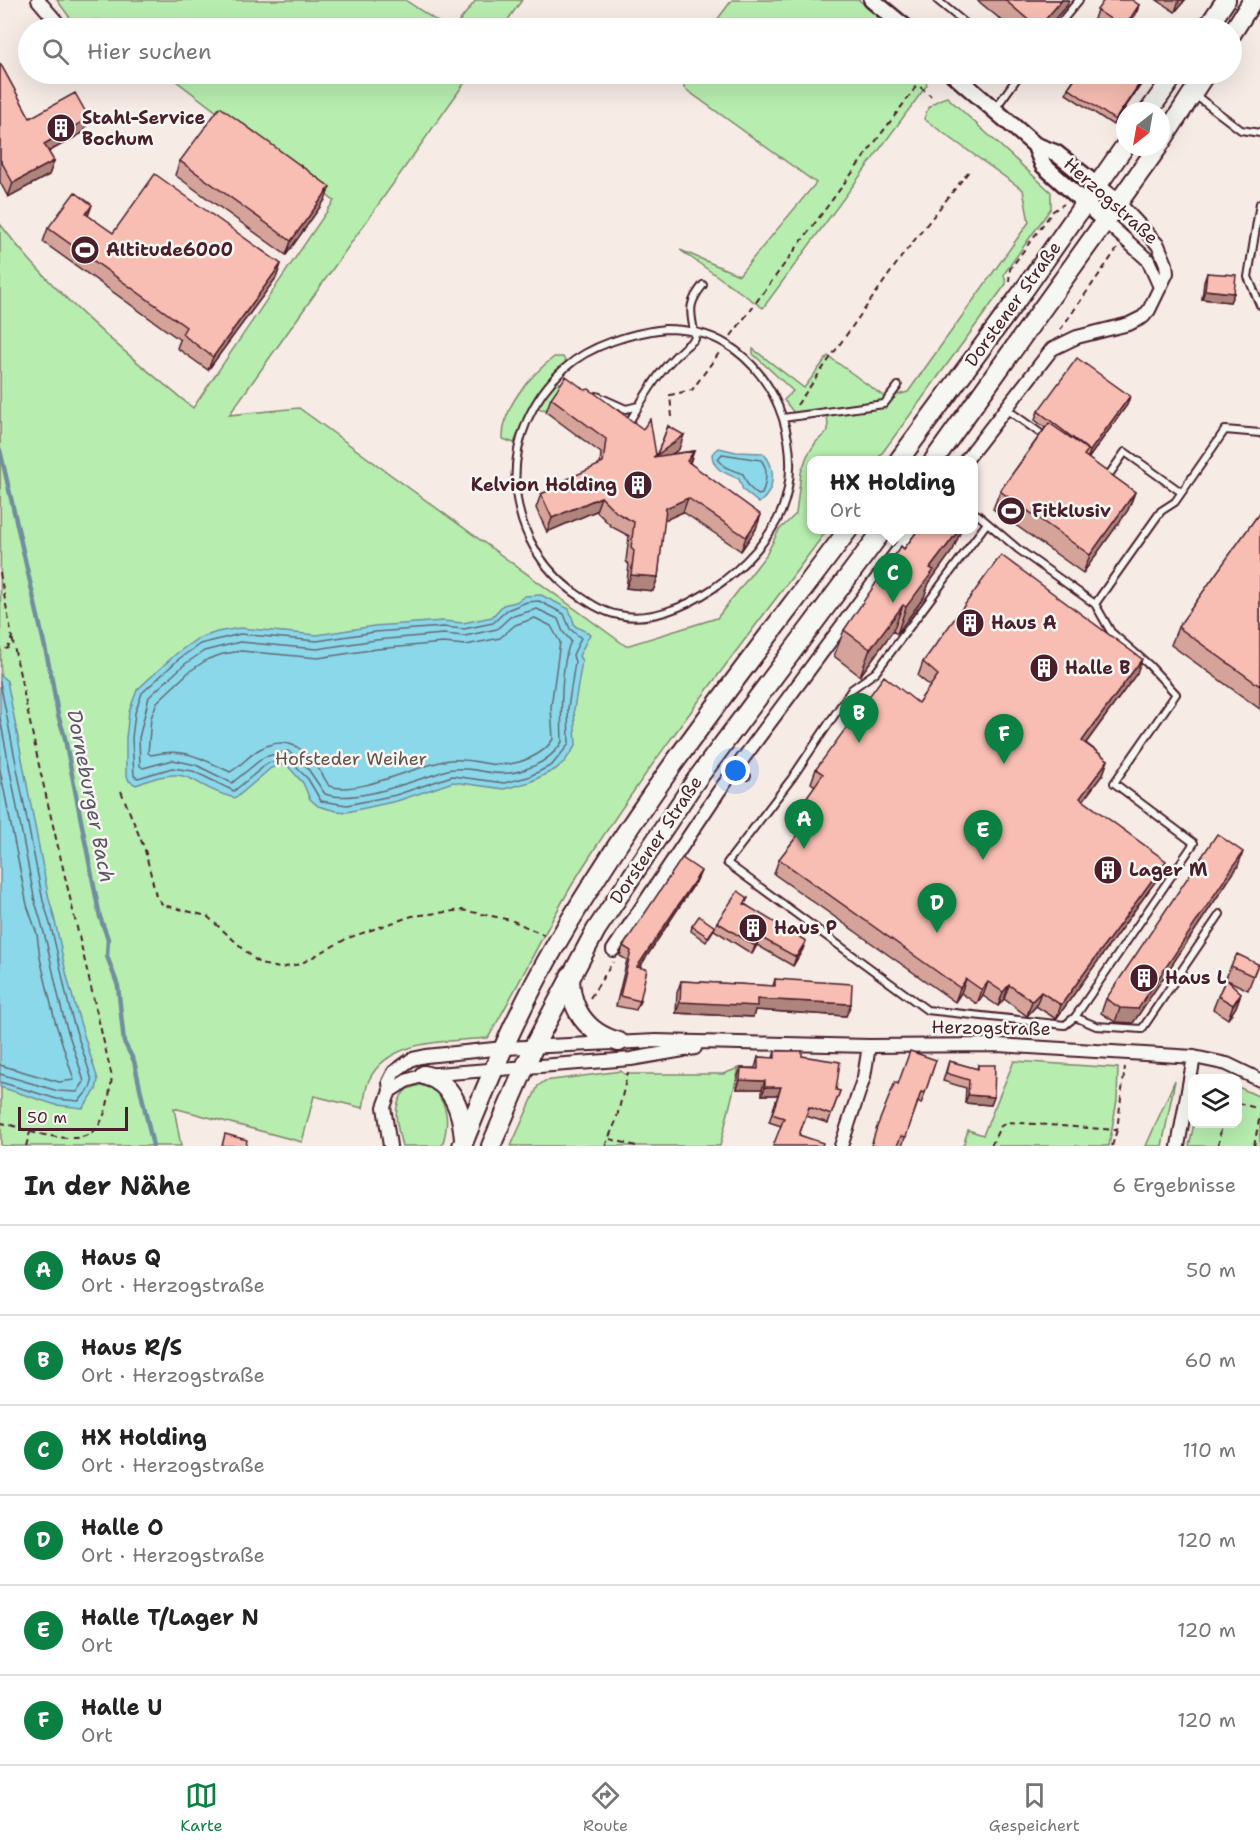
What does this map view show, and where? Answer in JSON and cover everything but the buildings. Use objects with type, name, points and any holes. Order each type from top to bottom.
[{"type":"main road","points":[[1214,18],[1226,0]]},
{"type":"main road","points":[[1242,18],[1253,0]]},
{"type":"main road","points":[[1155,102],[1168,84]]},
{"type":"main road","points":[[1170,128],[1199,84]]},
{"type":"main road","name":"Dorstener Straße","points":[[902,456],[1118,156]]},
{"type":"main road","name":"Dorstener Straße","points":[[937,456],[1152,156]]},
{"type":"main road","name":"Dorstener Straße","points":[[463,1143],[494,1068],[558,941],[603,867],[651,796],[845,534]]},
{"type":"main road","name":"Dorstener Straße","points":[[491,1146],[524,1067],[570,976],[648,848],[880,534]]},
{"type":"main road","points":[[570,976],[573,1000],[583,1020],[598,1035],[619,1042]]},
{"type":"main road","points":[[424,1075],[442,1084],[453,1096],[462,1120],[463,1143]]},
{"type":"street","points":[[38,0],[53,18]]},
{"type":"street","points":[[872,0],[894,18]]},
{"type":"street","name":"Herzogstraße","points":[[965,84],[1035,145],[1056,153],[1119,203],[1161,250],[1167,273],[1143,317],[1060,345],[1046,355],[969,456]]},
{"type":"street","name":"Herzogstraße","points":[[1035,145],[1043,165],[1148,260],[1160,287]]},
{"type":"street","points":[[613,950],[675,854],[742,773],[910,534]]},
{"type":"street","name":"Herzogstraße","points":[[534,1046],[619,1042],[868,1046],[998,1045],[1194,1057],[1227,1064],[1260,1080]]},
{"type":"street","name":"Herzogstraße","points":[[524,1067],[632,1059],[718,1044]]},
{"type":"street","points":[[390,1146],[384,1107],[390,1091],[390,1077],[403,1064],[412,1059],[534,1046]]},
{"type":"street","points":[[841,1146],[864,1077],[868,1046]]},
{"type":"street","points":[[1178,1146],[1194,1057]]},
{"type":"street","points":[[390,1091],[406,1081],[424,1075],[524,1067]]},
{"type":"lane","points":[[937,0],[959,18]]},
{"type":"lane","points":[[1064,18],[1079,0]]},
{"type":"lane","points":[[994,109],[1013,84]]},
{"type":"lane","points":[[1193,93],[1241,130],[1260,133]]},
{"type":"lane","points":[[1260,203],[1248,277],[1260,305]]},
{"type":"lane","points":[[627,425],[657,374],[672,356],[695,339],[689,310],[693,297],[703,285]]},
{"type":"lane","points":[[665,329],[694,332],[726,343],[759,374],[786,416],[789,464],[787,490],[781,512],[766,536],[745,562],[717,587],[693,602],[663,611],[620,616],[589,603],[554,575],[535,551],[518,513],[514,490],[521,441],[533,409],[545,388],[566,366],[619,340],[665,329]]},
{"type":"lane","points":[[557,376],[565,381]]},
{"type":"lane","points":[[786,416],[884,404],[898,386]]},
{"type":"lane","points":[[587,393],[627,409],[638,406]]},
{"type":"lane","points":[[1005,408],[1057,446]]},
{"type":"lane","points":[[1095,604],[1161,511],[1175,502],[1225,430],[1260,433]]},
{"type":"lane","points":[[1096,473],[1106,480],[1125,452],[1181,492]]},
{"type":"lane","points":[[978,516],[987,523],[1018,549],[1095,604],[1111,632],[1149,665],[1176,694],[1114,783],[1194,843],[1075,1017],[1065,1025],[927,1010],[728,863],[792,778],[852,689],[876,672],[987,523]]},
{"type":"lane","points":[[1075,1017],[1096,1026],[1142,1029],[1220,914]]},
{"type":"path","points":[[672,417],[670,395],[692,390],[916,87],[919,86],[931,96]]},
{"type":"path","points":[[786,416],[903,256],[969,171]]},
{"type":"path","points":[[1053,211],[1057,218]]},
{"type":"path","points":[[1026,247],[1029,250]]},
{"type":"path","points":[[1060,345],[1060,328],[1117,249]]},
{"type":"path","points":[[1103,253],[1111,258]]},
{"type":"path","points":[[0,573],[40,770],[112,1077],[109,1102],[90,1136],[80,1141],[65,1140],[0,1123]]},
{"type":"path","points":[[0,651],[8,648],[12,637]]},
{"type":"path","points":[[121,791],[146,850],[156,896],[163,905],[207,916],[260,964],[279,968],[300,964],[348,938],[412,916],[462,910],[511,920],[544,935]]},
{"type":"path","points":[[583,1020],[588,1002],[618,953],[613,950]]},
{"type":"path","points":[[1112,1146],[1117,1130],[1127,1052]]},
{"type":"path","points":[[605,1146],[610,1139],[632,1059]]},
{"type":"path","points":[[1242,1104],[1260,1109]]},
{"type":"path","points":[[1254,1146],[1260,1116]]},
{"type":"path","points":[[991,1146],[1000,1127],[1007,1122],[1117,1130]]},
{"type":"path","points":[[1218,1146],[1221,1128]]},
{"type":"path","points":[[26,1146],[30,1132]]},
{"type":"path","points":[[610,1139],[636,1146]]},
{"type":"green space","points":[[57,0],[405,0],[432,18],[70,18]]},
{"type":"green space","points":[[476,0],[522,0],[509,18],[462,18]]},
{"type":"green space","points":[[732,0],[859,0],[880,18],[718,18]]},
{"type":"green space","name":"Hofsteder Weiher","points":[[180,84],[464,84],[229,415],[299,408],[626,646],[717,618],[766,555],[779,530],[796,514],[801,473],[807,456],[807,534],[824,534],[671,738],[612,823],[570,888],[488,1038],[421,1045],[390,1056],[378,1066],[369,1080],[363,1108],[314,1096],[302,1142],[174,1108],[181,1146],[1,1146],[0,224],[43,275],[91,322],[193,408],[334,201]]},
{"type":"green space","points":[[684,84],[927,85],[763,308],[680,250],[739,275],[816,183],[684,88]]},
{"type":"green space","name":"Hofsteder Weiher","points":[[947,97],[1051,192],[1051,208],[1004,274],[1006,284],[880,456],[807,456],[816,442],[828,431],[827,408],[794,413],[784,400],[793,391],[753,354],[753,349],[804,388],[828,356],[886,398],[908,392],[1029,222],[1023,190],[924,119],[927,110],[938,100]]},
{"type":"green space","points":[[554,357],[563,357],[566,362],[550,377],[581,397],[626,412],[626,418],[540,409],[531,404],[514,443],[503,439],[507,415],[512,404],[527,383]]},
{"type":"green space","points":[[1014,1061],[1118,1068],[1117,1100],[1109,1146],[963,1146],[968,1130],[983,1135]]},
{"type":"green space","points":[[739,1068],[720,1146],[511,1146],[538,1086],[545,1081],[621,1071],[624,1074],[723,1074]]},
{"type":"green space","points":[[1175,1080],[1162,1146],[1146,1146]]},
{"type":"green space","points":[[423,1084],[433,1087],[444,1095],[440,1098],[447,1122],[442,1146],[402,1146],[396,1116],[398,1102],[407,1089]]},
{"type":"green space","points":[[1242,1089],[1260,1097],[1260,1146],[1189,1146],[1193,1128],[1242,1128]]},
{"type":"water","points":[[719,448],[736,452],[763,453],[768,459],[772,472],[771,486],[759,503],[743,490],[739,479],[721,471],[715,464],[712,454]]},
{"type":"water","name":"Hofsteder Weiher","points":[[541,595],[569,609],[575,626],[590,634],[579,656],[582,661],[574,709],[576,745],[556,769],[530,782],[504,789],[453,782],[397,801],[347,812],[318,806],[310,799],[303,783],[286,764],[271,768],[236,798],[220,794],[181,775],[155,778],[136,785],[129,781],[126,773],[126,738],[129,712],[137,690],[177,653],[197,639],[217,632],[240,628],[317,635],[374,626],[443,621],[463,623],[492,617],[503,605],[516,602],[525,596]]},
{"type":"water","points":[[0,675],[7,681],[49,899],[66,972],[98,1080],[96,1090],[83,1108],[56,1105],[0,1087]]},
{"type":"waterway","name":"Dorneburger Bach","points":[[0,450],[64,734],[100,917],[108,939],[107,956],[118,986],[124,1042],[134,1061],[153,1146]]},
{"type":"place","name":"Stahl-Service Bochum","points":[[61,128]]},
{"type":"place","name":"Altitude6000","points":[[85,250]]},
{"type":"place","name":"Kelvion Holding","points":[[638,485]]},
{"type":"place","name":"Fitklusiv","points":[[1011,511]]},
{"type":"place","name":"HX Holding","points":[[893,603]]},
{"type":"place","name":"Haus A","points":[[970,623]]},
{"type":"place","name":"Halle B","points":[[1044,668]]},
{"type":"place","name":"Haus R/S","points":[[859,743]]},
{"type":"place","name":"Halle U","points":[[1004,764]]},
{"type":"place","name":"Haus Q","points":[[804,849]]},
{"type":"place","name":"Halle T/Lager N","points":[[983,860]]},
{"type":"place","name":"Lager M","points":[[1108,870]]},
{"type":"place","name":"Haus P","points":[[753,928]]},
{"type":"place","name":"Halle O","points":[[937,933]]},
{"type":"place","name":"Haus L","points":[[1144,978]]}]
